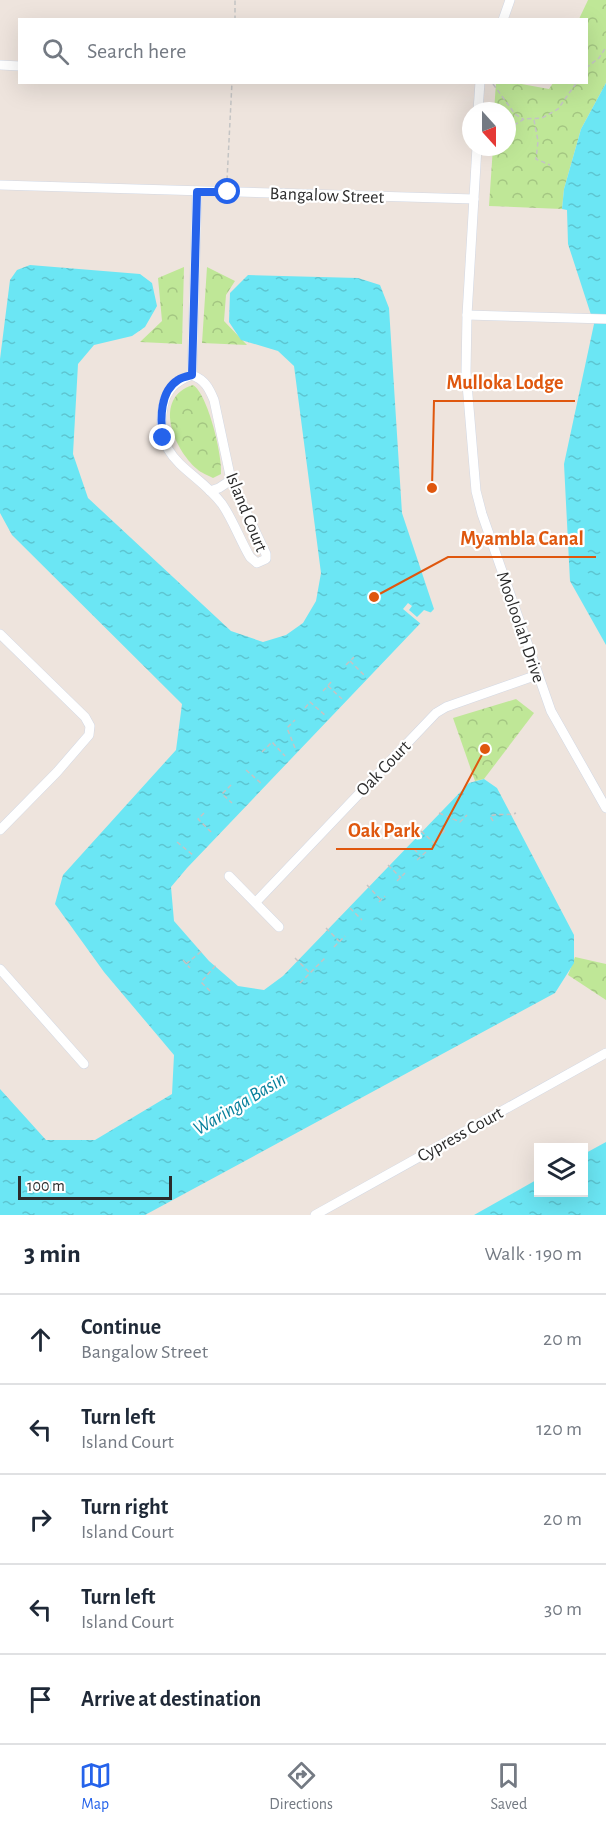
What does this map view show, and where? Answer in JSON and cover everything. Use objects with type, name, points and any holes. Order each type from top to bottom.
[{"type":"street","points":[[504,18],[510,0]]},
{"type":"street","points":[[0,65],[18,66]]},
{"type":"street","points":[[479,102],[480,84]]},
{"type":"street","name":"Mooloolah Drive","points":[[476,156],[466,372],[476,490],[482,514],[551,711],[606,808]]},
{"type":"street","name":"Bangalow Street","points":[[0,185],[474,200]]},
{"type":"street","points":[[192,375],[197,192]]},
{"type":"street","points":[[467,315],[606,319]]},
{"type":"street","name":"Island Court","points":[[192,375],[202,379],[214,400],[231,480],[266,554],[266,559],[257,563],[250,557],[223,506],[169,453],[163,438],[160,425],[165,397],[177,380],[192,375]]},
{"type":"street","points":[[210,491],[231,480]]},
{"type":"street","points":[[0,634],[85,717],[90,726],[89,735],[57,772],[0,830]]},
{"type":"street","name":"Oak Court","points":[[256,902],[436,713],[446,707],[537,675]]},
{"type":"street","points":[[229,876],[279,927]]},
{"type":"street","points":[[0,969],[84,1064]]},
{"type":"street","name":"Cypress Court","points":[[315,1215],[606,1053]]},
{"type":"path","points":[[235,0],[235,18]]},
{"type":"path","points":[[588,66],[599,58],[606,47]]},
{"type":"path","points":[[228,192],[232,84]]},
{"type":"path","points":[[493,84],[515,114],[524,119],[534,119],[542,118],[558,109],[576,84]]},
{"type":"path","points":[[516,124],[524,119]]},
{"type":"path","points":[[534,119],[538,141],[536,159],[550,165]]},
{"type":"path","points":[[346,665],[354,657]]},
{"type":"path","points":[[350,661],[365,676]]},
{"type":"path","points":[[323,691],[332,681]]},
{"type":"path","points":[[328,686],[342,699]]},
{"type":"path","points":[[305,708],[310,702],[326,716]]},
{"type":"path","points":[[295,720],[287,728],[295,748]]},
{"type":"path","points":[[262,752],[272,742],[285,756]]},
{"type":"path","points":[[246,770],[262,784]]},
{"type":"path","points":[[231,785],[222,794],[232,803]]},
{"type":"path","points":[[204,813],[198,819],[213,834]]},
{"type":"path","points":[[439,813],[460,822],[467,815]]},
{"type":"path","points":[[493,821],[490,816],[499,813],[516,813]]},
{"type":"path","points":[[421,831],[434,843],[445,830]]},
{"type":"path","points":[[177,842],[193,855]]},
{"type":"path","points":[[414,849],[421,856]]},
{"type":"path","points":[[417,860],[426,852]]},
{"type":"path","points":[[388,865],[401,878]]},
{"type":"path","points":[[397,881],[405,873]]},
{"type":"path","points":[[367,885],[381,900]]},
{"type":"path","points":[[379,902],[385,896]]},
{"type":"path","points":[[350,908],[362,920]]},
{"type":"path","points":[[326,928],[339,941]]},
{"type":"path","points":[[334,947],[345,936]]},
{"type":"path","points":[[186,964],[203,950]]},
{"type":"path","points":[[295,957],[310,973]]},
{"type":"path","points":[[300,983],[326,957]]},
{"type":"path","points":[[183,960],[190,968]]},
{"type":"path","points":[[210,991],[201,982],[216,965]]},
{"type":"green space","points":[[588,0],[606,0],[606,83],[581,129],[564,189],[562,209],[489,206],[492,156],[516,156],[516,102],[495,102],[496,84],[522,84],[549,89],[552,84],[588,84],[588,18],[579,18]]},
{"type":"green space","points":[[184,267],[182,344],[140,342],[162,321],[158,278]]},
{"type":"green space","points":[[207,267],[235,281],[226,295],[224,321],[247,345],[202,343]]},
{"type":"green space","points":[[193,385],[204,400],[217,441],[221,474],[213,478],[199,470],[189,460],[175,437],[171,424],[170,412],[173,401],[180,392]]},
{"type":"green space","points":[[516,699],[534,713],[484,779],[475,781],[453,718]]},
{"type":"green space","points":[[575,957],[606,964],[606,1000],[568,975]]},
{"type":"water","points":[[606,83],[606,645],[570,581],[564,464],[594,324],[568,244],[567,210],[562,209],[564,189],[581,129]]},
{"type":"water","name":"Waringa Basin","points":[[30,265],[140,274],[152,283],[157,306],[145,327],[132,336],[94,345],[78,364],[73,454],[88,498],[231,631],[263,642],[286,635],[303,623],[316,601],[321,573],[294,366],[278,351],[241,340],[229,322],[230,293],[248,275],[358,278],[380,285],[389,308],[402,513],[434,609],[171,887],[174,921],[209,961],[238,986],[264,990],[283,976],[469,783],[484,779],[497,788],[574,935],[574,963],[555,993],[145,1215],[0,1215],[0,1089],[46,1140],[95,1140],[172,1094],[174,1055],[104,972],[55,904],[63,875],[176,750],[182,704],[12,535],[0,513],[0,359],[10,280],[17,270]]},
{"type":"water","points":[[606,1142],[606,1215],[474,1215],[534,1181],[534,1197],[588,1197],[588,1152]]},
{"type":"pier","points":[[408,603],[412,606],[409,610],[417,617],[424,610],[432,613],[421,624],[403,609]]},
{"type":"place","name":"Mulloka Lodge","points":[[432,488]]},
{"type":"place","name":"Myambla Canal","points":[[374,597]]},
{"type":"place","name":"Oak Park","points":[[485,749]]},
{"type":"route","points":[[163,438],[160,425],[165,397],[177,380],[192,375],[197,192],[228,192]]}]
